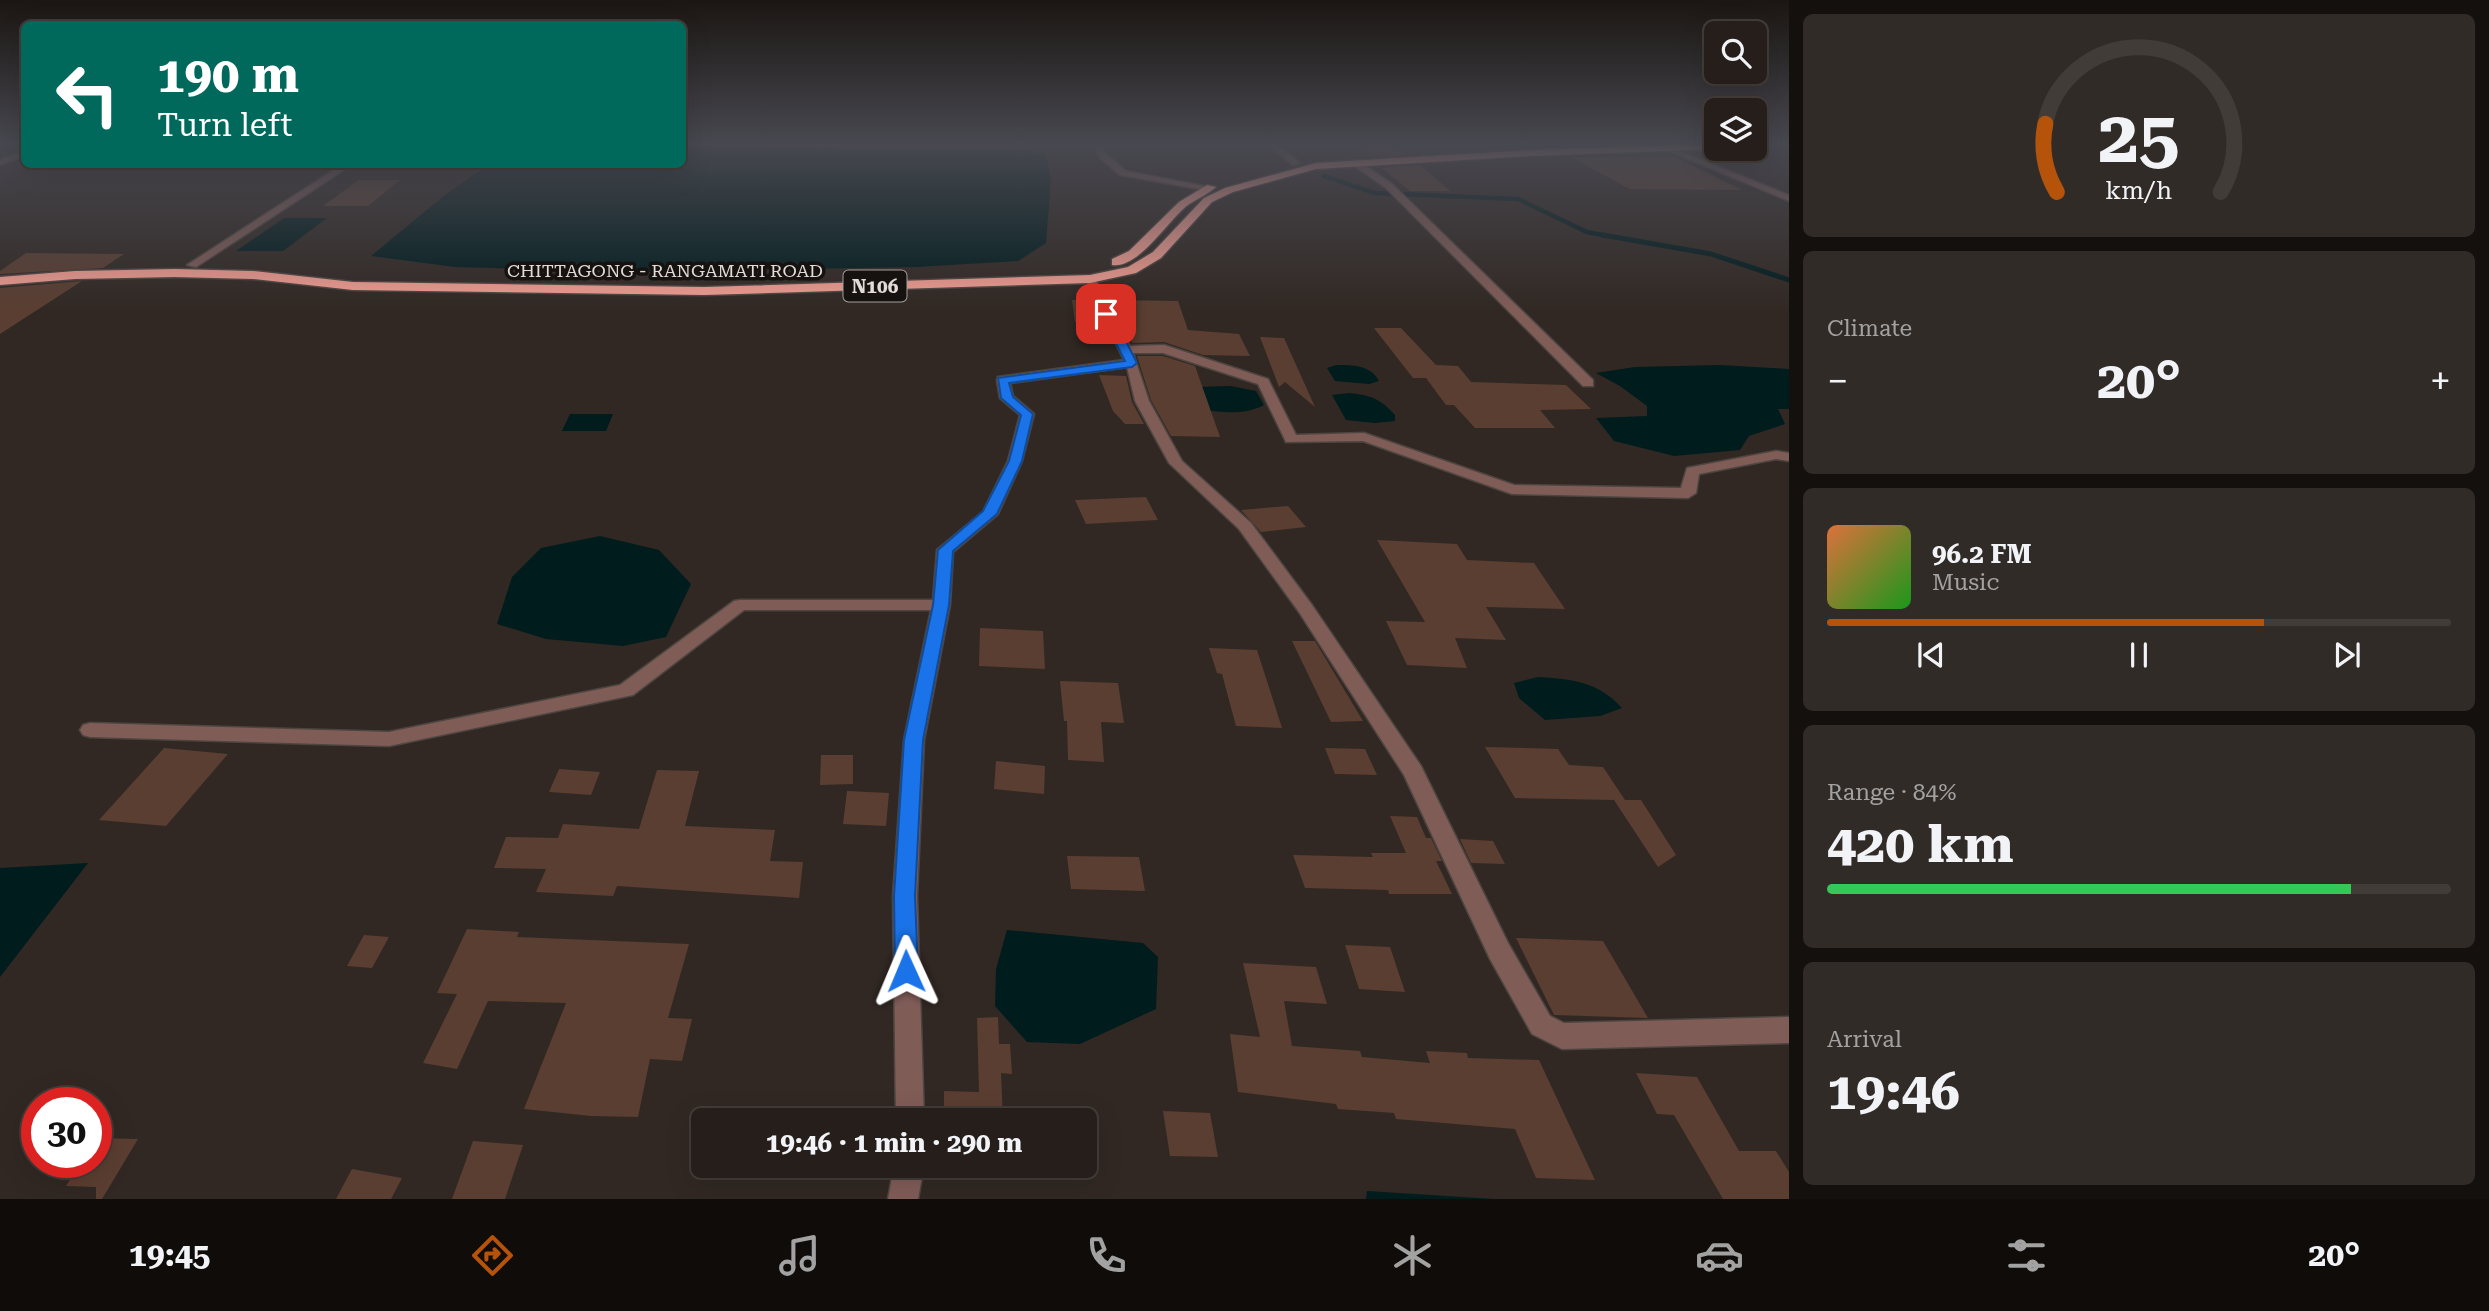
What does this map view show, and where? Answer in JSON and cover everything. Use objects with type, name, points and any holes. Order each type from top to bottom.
[{"type":"highway","name":"CHITTAGONG - RANGAMATI ROAD","points":[[0,274],[76,268],[192,265],[401,279],[583,284],[749,282],[1064,271],[1104,266],[1133,254],[1179,207],[1190,200]]},
{"type":"highway","name":"CHITTAGONG - RANGAMATI ROAD","points":[[0,281],[75,275],[175,273],[253,275],[353,286],[704,291],[1090,279],[1132,270],[1157,255],[1208,200]]},
{"type":"street","points":[[192,265],[293,200]]},
{"type":"street","points":[[1403,200],[1588,383]]},
{"type":"street","points":[[1090,279],[1128,356],[1142,401],[1176,463],[1245,526],[1306,609],[1413,772],[1499,950],[1541,1025],[1562,1036],[1789,1030]]},
{"type":"street","points":[[910,1108],[905,896],[914,740],[941,605],[945,550],[989,514],[1015,461],[1027,414],[1007,398],[1003,380],[1164,349],[1264,382],[1291,439],[1364,437],[1512,489],[1688,493],[1692,471],[1776,455],[1789,457]]},
{"type":"street","points":[[90,730],[389,739],[626,690],[740,605],[941,605]]},
{"type":"street","points":[[903,1199],[907,1178]]},
{"type":"water","points":[[439,200],[1049,200],[1046,243],[1018,261],[916,267],[643,272],[455,267],[371,256]]},
{"type":"water","points":[[284,218],[327,218],[283,251],[236,251]]},
{"type":"water","points":[[1336,365],[1366,369],[1379,381],[1369,384],[1335,381],[1327,368]]},
{"type":"water","points":[[1720,365],[1789,369],[1789,409],[1778,409],[1785,424],[1749,436],[1740,450],[1674,456],[1614,441],[1596,418],[1647,416],[1647,406],[1620,386],[1596,373],[1635,367]]},
{"type":"water","points":[[1231,386],[1256,391],[1264,405],[1240,412],[1198,409],[1197,387]]},
{"type":"water","points":[[1349,393],[1369,397],[1385,405],[1395,415],[1395,421],[1375,423],[1346,420],[1332,395]]},
{"type":"water","points":[[570,414],[613,414],[606,431],[562,431]]},
{"type":"water","points":[[600,536],[659,550],[691,584],[666,637],[623,646],[546,639],[497,624],[512,577],[541,548]]},
{"type":"water","points":[[1538,677],[1562,679],[1594,687],[1622,708],[1600,716],[1545,720],[1519,698],[1514,683]]},
{"type":"water","points":[[88,863],[0,977],[0,868]]},
{"type":"water","points":[[1007,930],[1143,943],[1158,957],[1156,1009],[1080,1044],[1027,1042],[995,1006],[996,969]]},
{"type":"water","points":[[1367,1191],[1494,1199],[1366,1199]]},
{"type":"building","points":[[331,200],[375,200],[368,206],[323,206]]},
{"type":"building","points":[[26,253],[124,254],[103,268],[0,274],[0,271]]},
{"type":"building","points":[[82,281],[0,334],[0,288]]},
{"type":"building","points":[[1072,300],[1092,300],[1103,323],[1075,322]]},
{"type":"building","points":[[1109,300],[1178,301],[1188,330],[1239,334],[1250,356],[1203,355],[1164,342],[1132,343]]},
{"type":"building","points":[[1374,328],[1401,328],[1436,365],[1458,366],[1471,382],[1566,385],[1591,409],[1540,410],[1555,428],[1475,428],[1454,405],[1446,405],[1426,378],[1413,378]]},
{"type":"building","points":[[1260,337],[1284,338],[1315,407],[1285,382],[1279,387]]},
{"type":"building","points":[[1137,356],[1163,356],[1195,366],[1220,437],[1171,436],[1151,400]]},
{"type":"building","points":[[1099,375],[1126,376],[1132,402],[1144,424],[1125,424],[1113,411]]},
{"type":"building","points":[[1146,497],[1158,520],[1086,524],[1075,500]]},
{"type":"building","points":[[1288,506],[1306,527],[1261,532],[1241,510]]},
{"type":"building","points":[[1377,540],[1457,544],[1467,560],[1534,563],[1565,609],[1486,607],[1506,640],[1455,638],[1467,668],[1407,665],[1386,621],[1425,622]]},
{"type":"building","points":[[980,628],[1043,631],[1045,669],[979,666]]},
{"type":"building","points":[[1292,641],[1315,641],[1363,721],[1331,722]]},
{"type":"building","points":[[1209,648],[1257,650],[1282,728],[1236,726],[1222,674],[1217,673]]},
{"type":"building","points":[[1060,681],[1118,683],[1124,723],[1101,722],[1104,762],[1068,760],[1067,721],[1064,721]]},
{"type":"building","points":[[1485,747],[1558,749],[1569,765],[1603,767],[1625,800],[1641,800],[1676,855],[1658,867],[1614,800],[1515,798]]},
{"type":"building","points":[[164,748],[228,754],[166,826],[99,820]]},
{"type":"building","points":[[1325,748],[1365,749],[1377,775],[1335,774]]},
{"type":"building","points":[[821,755],[853,755],[853,784],[820,785]]},
{"type":"building","points":[[996,761],[1045,766],[1044,794],[994,789]]},
{"type":"building","points":[[559,769],[600,772],[591,795],[549,792]]},
{"type":"building","points":[[657,770],[699,771],[685,826],[775,830],[770,861],[803,862],[799,898],[617,886],[613,896],[536,892],[546,869],[494,868],[506,837],[558,838],[563,824],[639,829]]},
{"type":"building","points":[[847,791],[889,793],[886,826],[843,824]]},
{"type":"building","points":[[1390,816],[1417,817],[1426,838],[1431,838],[1442,861],[1436,861],[1452,894],[1389,894],[1388,890],[1305,888],[1293,855],[1373,857],[1371,853],[1406,853]]},
{"type":"building","points":[[1460,839],[1493,841],[1505,864],[1471,863]]},
{"type":"building","points":[[1067,856],[1139,857],[1145,891],[1071,889]]},
{"type":"building","points":[[467,929],[519,932],[517,937],[689,944],[668,1018],[692,1019],[682,1061],[650,1059],[638,1117],[591,1116],[524,1109],[566,1003],[488,1001],[457,1069],[423,1063],[457,994],[437,993]]},
{"type":"building","points":[[364,935],[389,937],[372,968],[347,966]]},
{"type":"building","points":[[1516,938],[1603,941],[1648,1018],[1554,1015]]},
{"type":"building","points":[[1345,945],[1390,947],[1405,992],[1359,989]]},
{"type":"building","points":[[1243,963],[1316,967],[1327,1004],[1284,1001],[1292,1046],[1360,1051],[1362,1057],[1430,1063],[1426,1051],[1467,1053],[1468,1058],[1539,1060],[1595,1180],[1536,1178],[1515,1129],[1396,1119],[1394,1113],[1338,1109],[1336,1104],[1238,1092],[1230,1034],[1260,1037]]},
{"type":"building","points":[[998,1017],[999,1044],[1010,1044],[1012,1074],[1001,1073],[1002,1108],[944,1108],[944,1091],[979,1092],[977,1018]]},
{"type":"building","points":[[1636,1073],[1697,1077],[1739,1151],[1776,1151],[1789,1172],[1789,1199],[1723,1199],[1674,1115],[1657,1114]]},
{"type":"building","points":[[1163,1111],[1210,1113],[1218,1157],[1170,1156]]},
{"type":"building","points":[[112,1138],[138,1139],[102,1199],[96,1199],[96,1187],[66,1186],[71,1178],[112,1178]]},
{"type":"building","points":[[473,1141],[523,1145],[505,1199],[452,1199]]},
{"type":"building","points":[[352,1169],[402,1178],[391,1199],[336,1199]]},
{"type":"waterway","points":[[1520,200],[1587,232],[1613,237]]},
{"type":"waterway","points":[[1603,235],[1711,254],[1789,280]]},
{"type":"route","points":[[906,971],[905,896],[914,740],[941,605],[945,550],[989,514],[1015,461],[1027,414],[1007,398],[1003,380],[1009,377],[1132,363],[1106,314]]}]
